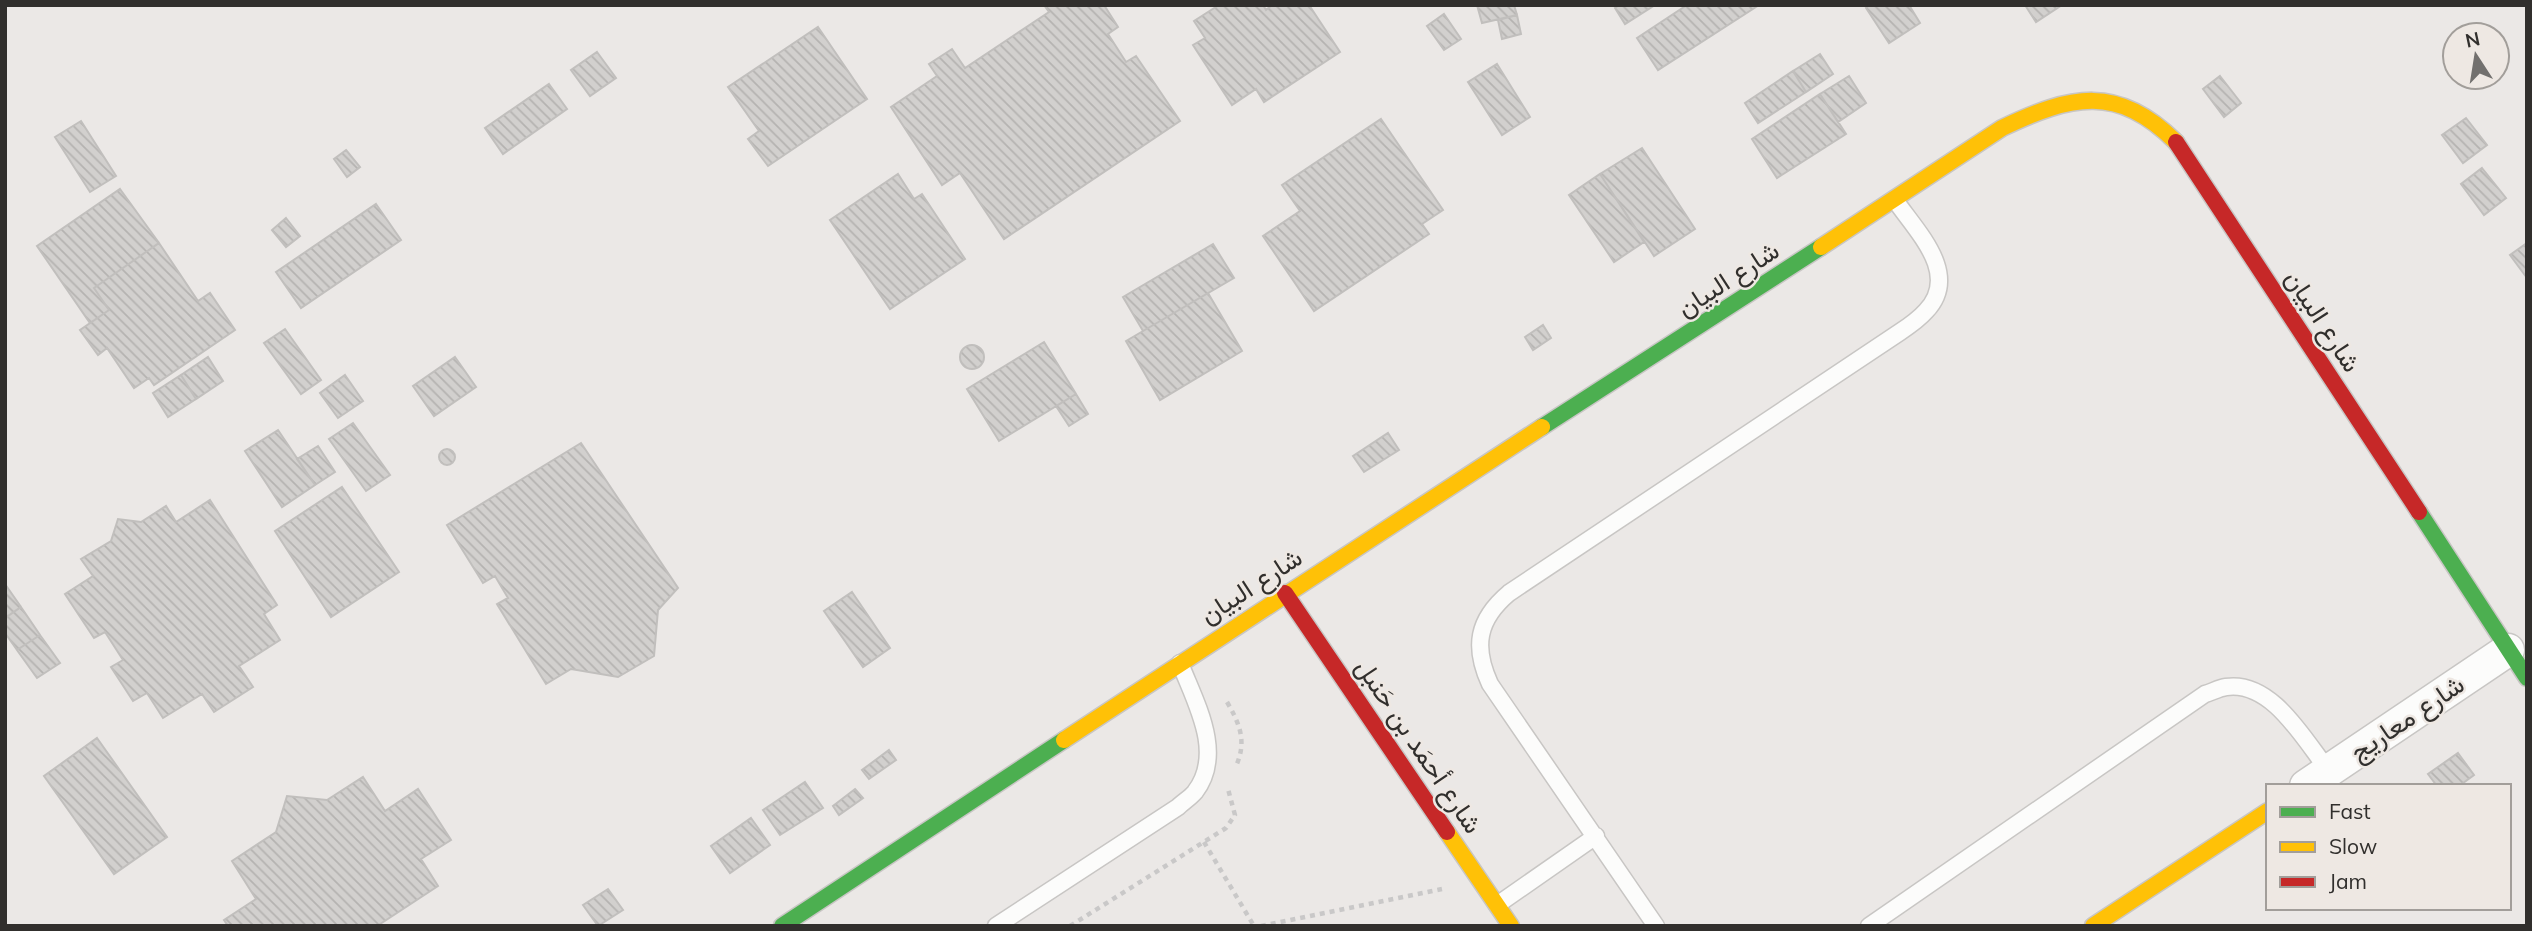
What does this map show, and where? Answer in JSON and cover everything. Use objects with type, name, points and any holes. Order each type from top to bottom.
[{"type":"street","name":"شارع البيان","points":[[794,923],[1285,593],[2005,127],[2025,115],[2057,104],[2092,100],[2125,105],[2155,121],[2179,145],[2527,678]]},
{"type":"street","name":"شارع أحمَد بن حَنبل","points":[[1285,593],[1511,926]]},
{"type":"street","name":"شارع معاريج","points":[[2317,778],[2508,650]]},
{"type":"street","points":[[2093,926],[2266,812]]},
{"type":"lane","points":[[1656,926],[1490,684],[1481,665],[1479,645],[1483,624],[1493,606],[1509,593],[1889,340],[1926,312],[1936,299],[1941,283],[1939,266],[1895,200]]},
{"type":"lane","points":[[996,926],[1178,807],[1195,793],[1205,773],[1209,752],[1205,730],[1180,663]]},
{"type":"lane","points":[[1869,926],[2205,694],[2227,687],[2249,689],[2270,698],[2317,778]]},
{"type":"lane","points":[[1497,905],[1596,836]]},
{"type":"path","points":[[1204,842],[1254,926]]},
{"type":"path","points":[[1261,926],[1481,881]]},
{"type":"building","points":[[1044,5],[1104,5],[1118,27],[1108,34],[1126,62],[1136,56],[1180,121],[1004,239],[960,173],[942,185],[891,107],[937,76],[929,64],[952,49],[965,68],[1049,12]]},
{"type":"building","points":[[1219,5],[1263,5],[1266,10],[1272,5],[1309,5],[1340,52],[1264,102],[1256,89],[1232,105],[1193,45],[1205,38],[1194,21]]},
{"type":"building","points":[[1477,5],[1514,5],[1517,15],[1482,23]]},
{"type":"building","points":[[1619,5],[1655,5],[1625,24],[1615,8]]},
{"type":"building","points":[[1687,5],[1759,5],[1658,70],[1637,38]]},
{"type":"building","points":[[1869,5],[1909,5],[1920,23],[1889,43],[1866,8]]},
{"type":"building","points":[[2025,5],[2062,5],[2036,22]]},
{"type":"building","points":[[1444,14],[1461,39],[1444,50],[1427,26]]},
{"type":"building","points":[[1517,15],[1521,34],[1502,39],[1498,20]]},
{"type":"building","points":[[818,27],[867,99],[768,166],[748,139],[759,131],[728,87]]},
{"type":"building","points":[[597,52],[616,78],[590,96],[571,70]]},
{"type":"building","points":[[1820,54],[1833,74],[1806,92],[1793,71]]},
{"type":"building","points":[[1497,64],[1530,117],[1502,135],[1468,82]]},
{"type":"building","points":[[1793,71],[1806,92],[1758,123],[1745,103]]},
{"type":"building","points":[[1849,76],[1866,103],[1838,122],[1820,94]]},
{"type":"building","points":[[2220,76],[2241,103],[2224,117],[2203,89]]},
{"type":"building","points":[[549,84],[567,109],[503,154],[485,128]]},
{"type":"building","points":[[1820,94],[1846,134],[1777,178],[1752,139]]},
{"type":"building","points":[[2466,118],[2487,145],[2463,163],[2442,135]]},
{"type":"building","points":[[1381,119],[1443,210],[1422,224],[1429,234],[1314,311],[1263,236],[1300,211],[1282,185]]},
{"type":"building","points":[[81,121],[116,176],[90,192],[55,137]]},
{"type":"building","points":[[1642,148],[1695,229],[1654,256],[1600,174]]},
{"type":"building","points":[[346,150],[360,167],[347,177],[334,159]]},
{"type":"building","points":[[2482,168],[2506,198],[2484,215],[2461,184]]},
{"type":"building","points":[[898,174],[914,199],[922,194],[965,259],[890,309],[830,220]]},
{"type":"building","points":[[1600,174],[1644,242],[1614,262],[1569,195]]},
{"type":"building","points":[[120,189],[159,243],[94,288],[109,310],[90,323],[37,246]]},
{"type":"building","points":[[376,204],[401,240],[301,308],[276,272]]},
{"type":"building","points":[[286,218],[300,236],[286,247],[272,230]]},
{"type":"building","points":[[159,243],[198,301],[210,293],[235,330],[154,385],[149,378],[134,388],[107,348],[98,355],[80,330],[109,310],[94,288]]},
{"type":"building","points":[[2527,243],[2527,278],[2510,255]]},
{"type":"building","points":[[1213,244],[1234,278],[1143,331],[1123,297]]},
{"type":"building","points":[[1208,293],[1242,351],[1160,400],[1126,341]]},
{"type":"building","points":[[1543,325],[1551,338],[1533,350],[1525,337]]},
{"type":"building","points":[[285,329],[321,380],[301,394],[264,343]]},
{"type":"building","points":[[1044,342],[1076,394],[999,441],[967,389]]},
{"type":"building","points":[[972,345],[981,348],[984,357],[981,366],[972,369],[963,366],[960,357],[963,348]]},
{"type":"building","points":[[208,357],[223,381],[196,399],[181,375]]},
{"type":"building","points":[[455,357],[476,387],[434,416],[413,386]]},
{"type":"building","points":[[181,375],[196,399],[168,417],[153,393]]},
{"type":"building","points":[[345,375],[363,401],[338,418],[320,393]]},
{"type":"building","points":[[1076,394],[1088,414],[1069,426],[1056,406]]},
{"type":"building","points":[[353,423],[390,475],[366,491],[329,439]]},
{"type":"building","points":[[278,430],[315,485],[282,507],[245,451]]},
{"type":"building","points":[[1388,433],[1399,450],[1364,472],[1353,456]]},
{"type":"building","points":[[581,443],[678,588],[658,610],[654,656],[618,677],[571,669],[546,684],[497,604],[508,598],[495,576],[483,583],[447,525]]},
{"type":"building","points":[[318,446],[335,472],[315,485],[297,459]]},
{"type":"building","points":[[447,449],[453,451],[453,463],[447,465],[441,463],[439,457],[441,451]]},
{"type":"building","points":[[342,487],[399,572],[331,617],[275,531]]},
{"type":"building","points":[[210,500],[277,605],[264,614],[280,640],[239,666],[253,687],[214,712],[202,694],[163,718],[147,693],[133,701],[111,667],[123,660],[105,632],[94,638],[65,594],[93,576],[81,559],[111,541],[118,519],[141,522],[166,506],[176,522]]},
{"type":"building","points":[[5,584],[21,607],[5,618]]},
{"type":"building","points":[[852,592],[890,648],[863,667],[824,611]]},
{"type":"building","points":[[21,607],[40,635],[17,650],[5,633],[5,618]]},
{"type":"building","points":[[40,635],[60,663],[37,678],[17,650]]},
{"type":"building","points":[[97,738],[167,837],[114,874],[44,776]]},
{"type":"building","points":[[889,750],[896,760],[869,779],[862,770]]},
{"type":"building","points":[[2458,753],[2474,775],[2462,784],[2436,784],[2428,774]]},
{"type":"building","points":[[363,777],[385,811],[418,789],[451,840],[421,859],[438,886],[377,926],[228,926],[224,920],[256,899],[232,861],[276,832],[287,796],[327,800]]},
{"type":"building","points":[[805,782],[823,808],[780,835],[763,810]]},
{"type":"building","points":[[855,789],[863,798],[839,815],[833,806]]},
{"type":"building","points":[[751,818],[770,845],[730,873],[711,846]]},
{"type":"building","points":[[608,889],[623,910],[598,926],[583,905]]},
{"type":"traffic: fast","points":[[1542,427],[1821,247]]},
{"type":"traffic: fast","points":[[2419,512],[2527,678]]},
{"type":"traffic: fast","points":[[782,926],[1064,740]]},
{"type":"traffic: slow","points":[[1821,247],[2002,128],[2050,108],[2093,101],[2114,103],[2155,123],[2176,142]]},
{"type":"traffic: slow","points":[[1064,740],[1542,427]]},
{"type":"traffic: slow","points":[[2093,926],[2266,812]]},
{"type":"traffic: slow","points":[[1447,832],[1511,926]]},
{"type":"traffic: jam","points":[[2176,142],[2419,512]]},
{"type":"traffic: jam","points":[[1285,593],[1447,832]]}]
